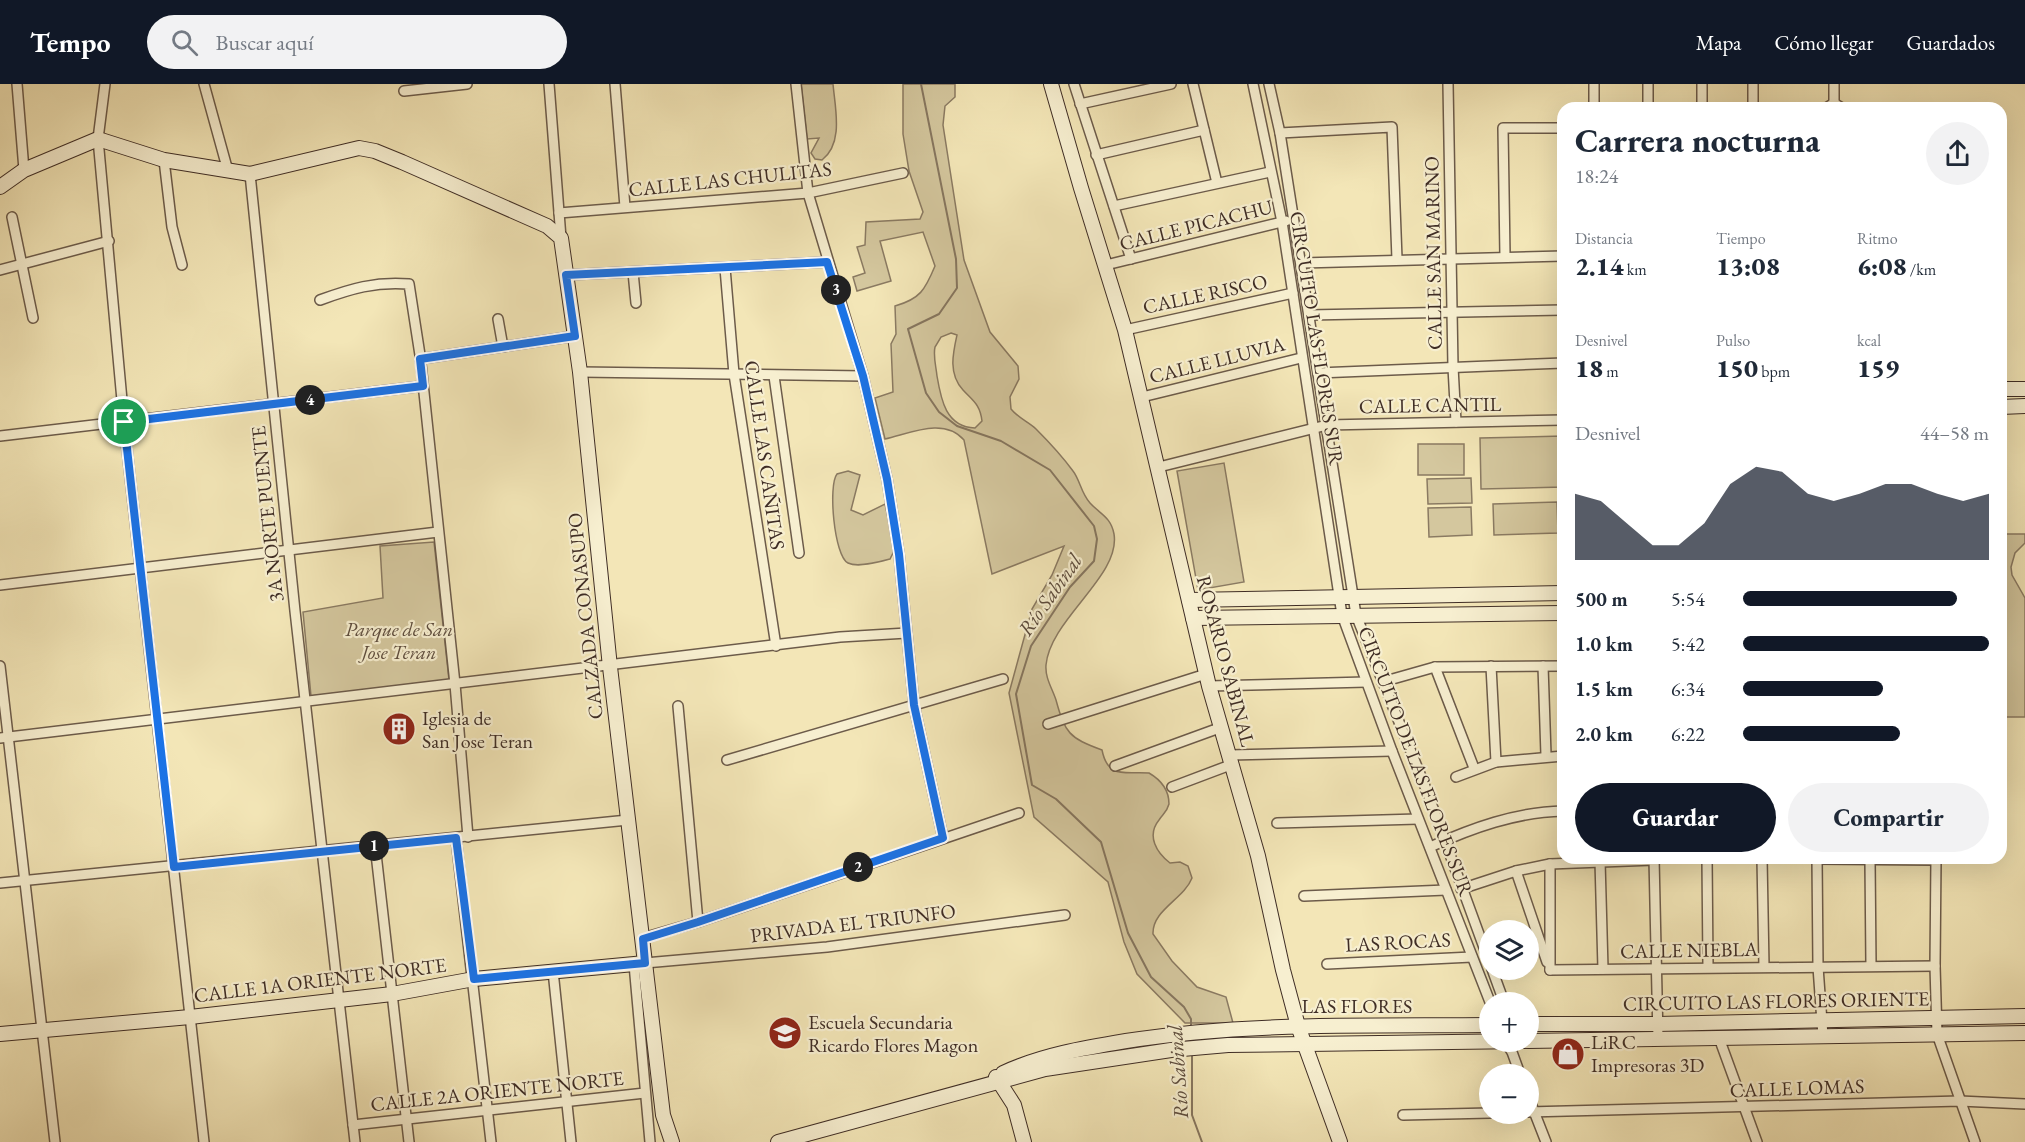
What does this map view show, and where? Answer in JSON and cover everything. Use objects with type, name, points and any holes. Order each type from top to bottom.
[{"type":"street","points":[[17,84],[24,170]]},
{"type":"street","points":[[105,84],[98,139],[124,422],[204,1142]]},
{"type":"street","points":[[204,84],[228,171]]},
{"type":"street","points":[[404,91],[467,84]]},
{"type":"street","name":"CALZADA CONASUPO","points":[[549,84],[561,238],[580,372],[610,667],[643,939],[639,964],[663,1115],[672,1142]]},
{"type":"street","points":[[615,84],[625,207]]},
{"type":"street","points":[[796,84],[808,193],[863,376],[887,479],[899,554],[917,726],[943,838]]},
{"type":"street","name":"ROSARIO SABINAL","points":[[1043,84],[1073,181],[1081,188]]},
{"type":"street","name":"ROSARIO SABINAL","points":[[1051,84],[1125,330],[1208,680],[1258,856],[1282,970],[1298,1026],[1340,1142]]},
{"type":"street","points":[[1074,84],[1131,259]]},
{"type":"street","points":[[1080,105],[1171,84]]},
{"type":"street","points":[[1193,84],[1217,183]]},
{"type":"street","name":"CIRCUITO LAS FLORES SUR","points":[[1253,84],[1282,222],[1338,598]]},
{"type":"street","name":"CIRCUITO LAS FLORES SUR","points":[[1269,84],[1280,133],[1302,262],[1353,598]]},
{"type":"street","name":"CALLE SAN MARINO","points":[[1448,84],[1452,367],[1456,422]]},
{"type":"street","points":[[1594,84],[1594,102]]},
{"type":"street","points":[[1648,84],[1648,102]]},
{"type":"street","points":[[1702,84],[1702,102]]},
{"type":"street","points":[[1752,84],[1753,102]]},
{"type":"street","points":[[1834,84],[1834,102]]},
{"type":"street","points":[[1280,133],[1392,128],[1397,259]]},
{"type":"street","points":[[1505,256],[1503,128],[1557,128]]},
{"type":"street","points":[[1096,155],[1204,130]]},
{"type":"street","points":[[0,187],[24,170],[98,139],[164,160],[250,174],[358,148],[375,151],[547,226],[561,238]]},
{"type":"street","points":[[164,160],[172,226],[182,266]]},
{"type":"street","points":[[1113,206],[1270,172]]},
{"type":"street","name":"CALLE LAS CHULITAS","points":[[559,213],[808,193],[903,173]]},
{"type":"street","name":"3A NORTE PUENTE","points":[[250,174],[305,703],[355,1142]]},
{"type":"street","points":[[12,217],[20,265],[33,318]]},
{"type":"street","name":"CALLE PICACHU","points":[[1106,265],[1295,220]]},
{"type":"street","points":[[0,270],[109,241]]},
{"type":"street","points":[[1302,262],[1557,256]]},
{"type":"street","points":[[566,275],[827,262]]},
{"type":"street","name":"CALLE LAS CAÑITAS","points":[[726,268],[734,375],[776,646]]},
{"type":"street","points":[[633,272],[636,303]]},
{"type":"street","points":[[320,300],[358,287],[385,282],[409,284],[420,357],[455,684],[468,837]]},
{"type":"street","name":"CALLE RISCO","points":[[1125,330],[1293,293]]},
{"type":"street","points":[[1309,315],[1557,310]]},
{"type":"street","points":[[498,319],[503,347]]},
{"type":"street","points":[[420,357],[575,336]]},
{"type":"street","name":"CALLE LLUVIA","points":[[1142,397],[1301,358]]},
{"type":"street","points":[[1318,373],[1557,363]]},
{"type":"street","points":[[580,372],[863,376]]},
{"type":"street","points":[[774,376],[799,553]]},
{"type":"street","points":[[0,436],[423,386]]},
{"type":"street","points":[[2007,389],[2025,389]]},
{"type":"street","points":[[2007,406],[2025,406]]},
{"type":"street","name":"CALLE CANTIL","points":[[1159,467],[1327,424],[1557,420]]},
{"type":"street","points":[[0,585],[290,552],[438,532]]},
{"type":"street","points":[[1189,600],[1557,593]]},
{"type":"street","name":"CIRCUITO DE LAS FLORES SUR","points":[[1338,598],[1349,615],[1366,682],[1486,992]]},
{"type":"street","points":[[1353,598],[1349,615],[1382,682],[1445,840],[1479,936]]},
{"type":"street","points":[[1193,618],[1557,613]]},
{"type":"street","points":[[4,738],[610,667],[840,637],[907,633]]},
{"type":"street","points":[[0,666],[4,738],[55,1142]]},
{"type":"street","points":[[1491,666],[1496,762]]},
{"type":"street","points":[[1543,666],[1546,755]]},
{"type":"street","points":[[1382,682],[1435,667],[1557,666]]},
{"type":"street","points":[[1435,667],[1474,768]]},
{"type":"street","points":[[727,760],[1003,679]]},
{"type":"street","points":[[1048,723],[1208,680],[1366,682]]},
{"type":"street","points":[[678,706],[698,922]]},
{"type":"street","points":[[1115,766],[1222,727]]},
{"type":"street","points":[[1172,787],[1232,759],[1392,751]]},
{"type":"street","points":[[1456,777],[1474,768],[1496,762],[1557,756]]},
{"type":"street","points":[[1430,847],[1454,835],[1527,813],[1557,811]]},
{"type":"street","points":[[643,939],[1019,813]]},
{"type":"street","points":[[1277,823],[1418,819]]},
{"type":"street","points":[[0,883],[628,820]]},
{"type":"street","points":[[456,838],[491,1142]]},
{"type":"street","points":[[375,845],[409,1142]]},
{"type":"street","points":[[1550,864],[1550,970]]},
{"type":"street","points":[[1461,889],[1516,871],[1557,864]]},
{"type":"street","points":[[1600,864],[1603,969]]},
{"type":"street","points":[[1654,864],[1658,1039]]},
{"type":"street","points":[[1707,864],[1708,967]]},
{"type":"street","points":[[1762,864],[1764,967]]},
{"type":"street","points":[[1817,864],[1818,967],[1823,1036]]},
{"type":"street","points":[[1870,864],[1871,966]]},
{"type":"street","points":[[1936,864],[1935,1017],[1937,1034],[1975,1142]]},
{"type":"street","points":[[1516,871],[1550,970]]},
{"type":"street","points":[[1304,896],[1446,890]]},
{"type":"street","name":"PRIVADA EL TRIUNFO","points":[[639,964],[827,947],[1065,915]]},
{"type":"street","name":"LAS ROCAS","points":[[1327,964],[1472,957]]},
{"type":"street","points":[[639,964],[645,1093],[650,1142]]},
{"type":"street","name":"CALLE 1A ORIENTE NORTE","points":[[0,1034],[190,1017],[392,994],[474,979],[639,964]]},
{"type":"street","name":"CALLE NIEBLA","points":[[1550,970],[1935,966]]},
{"type":"street","points":[[553,971],[571,1142]]},
{"type":"street","name":"CIRCUITO LAS FLORES ORIENTE","points":[[1539,1024],[1657,1024],[2025,1016]]},
{"type":"street","name":"LAS FLORES","points":[[997,1079],[1025,1063],[1078,1049],[1169,1035],[1224,1029],[1298,1026],[1479,1025]]},
{"type":"street","points":[[1539,1041],[2025,1033]]},
{"type":"street","points":[[1719,1038],[1757,1142]]},
{"type":"street","points":[[778,1142],[981,1086],[997,1079],[1082,1063],[1172,1050],[1228,1045],[1479,1043]]},
{"type":"street","points":[[1078,1049],[1082,1063]]},
{"type":"street","points":[[997,1079],[1014,1105],[1024,1142]]},
{"type":"street","name":"CALLE 2A ORIENTE NORTE","points":[[353,1125],[487,1108],[645,1093]]},
{"type":"street","name":"CALLE LOMAS","points":[[1539,1112],[1960,1101],[2025,1104]]},
{"type":"street","points":[[1403,1115],[1479,1113]]},
{"type":"street","points":[[1537,1124],[1546,1142]]},
{"type":"green space","points":[[801,84],[833,84],[836,135],[829,153],[822,160],[815,159],[811,153],[819,138],[807,139]]},
{"type":"green space","points":[[903,84],[955,84],[955,97],[945,106],[943,125],[964,260],[990,332],[1018,366],[1019,379],[1010,397],[1011,409],[1051,444],[1075,475],[1087,499],[1108,520],[1114,534],[1113,550],[1107,566],[1059,631],[1050,648],[1046,665],[1048,679],[1062,720],[1075,738],[1102,750],[1105,760],[1113,770],[1126,773],[1149,773],[1166,789],[1169,804],[1155,826],[1153,838],[1157,849],[1170,863],[1180,862],[1188,866],[1192,878],[1158,918],[1153,934],[1172,961],[1197,987],[1226,997],[1233,1023],[1185,1023],[1137,974],[1124,942],[1108,882],[1034,817],[1009,693],[1032,609],[1052,575],[1064,546],[992,574],[964,440],[947,429],[937,428],[885,439],[875,398],[893,392],[891,344],[896,334],[895,306],[916,297],[921,292],[935,266],[923,232],[880,241],[891,281],[857,291],[853,277],[865,273],[857,247],[865,245],[866,222],[920,219],[923,212],[909,171],[903,134]],"holes":[[[951,333],[957,335],[953,370],[958,384],[976,403],[980,411],[982,421],[975,428],[957,423],[951,417],[943,403],[939,385],[934,357],[935,347],[941,337]]]},
{"type":"green space","points":[[1557,436],[1557,487],[1481,489],[1480,438]]},
{"type":"green space","points":[[1418,444],[1464,444],[1464,475],[1418,475]]},
{"type":"green space","points":[[1224,463],[1244,582],[1198,590],[1177,471]]},
{"type":"green space","points":[[848,471],[860,475],[851,510],[863,515],[885,504],[895,549],[890,559],[857,565],[848,563],[843,558],[836,535],[833,492],[837,474]]},
{"type":"green space","points":[[1471,478],[1472,503],[1428,504],[1427,479]]},
{"type":"green space","points":[[1557,502],[1557,533],[1494,535],[1493,504]]},
{"type":"green space","points":[[1471,507],[1472,535],[1429,537],[1428,508]]},
{"type":"green space","points":[[2007,534],[2025,534],[2025,543],[2015,553],[2011,567],[2012,575],[2025,598],[2025,717],[2007,717]]},
{"type":"green space","name":"Parque de San Jose Teran","points":[[434,542],[449,680],[311,696],[303,612],[383,598],[380,546]]},
{"type":"waterway","name":"Río Sabinal","points":[[921,84],[956,259],[957,288],[939,314],[908,329],[926,393],[939,412],[957,426],[1001,441],[1050,470],[1094,526],[1097,539],[1094,561],[1070,587],[1031,646],[1016,694],[1032,785],[1056,799],[1101,842],[1128,933],[1151,977],[1184,1007],[1191,1019],[1191,1027]]},
{"type":"waterway","name":"Río Sabinal","points":[[1192,1054],[1192,1115],[1202,1142]]},
{"type":"place","name":"Iglesia de San Jose Teran","points":[[399,729]]},
{"type":"place","name":"Escuela Secundaria Ricardo Flores Magon","points":[[785,1033]]},
{"type":"place","name":"LiRC Impresoras 3D","points":[[1568,1054]]},
{"type":"route","points":[[827,262],[863,376],[887,479],[899,554],[917,726],[943,838],[643,939],[645,963],[474,979],[456,838],[174,867],[124,422],[423,386],[420,359],[575,336],[566,275],[827,262]]}]
